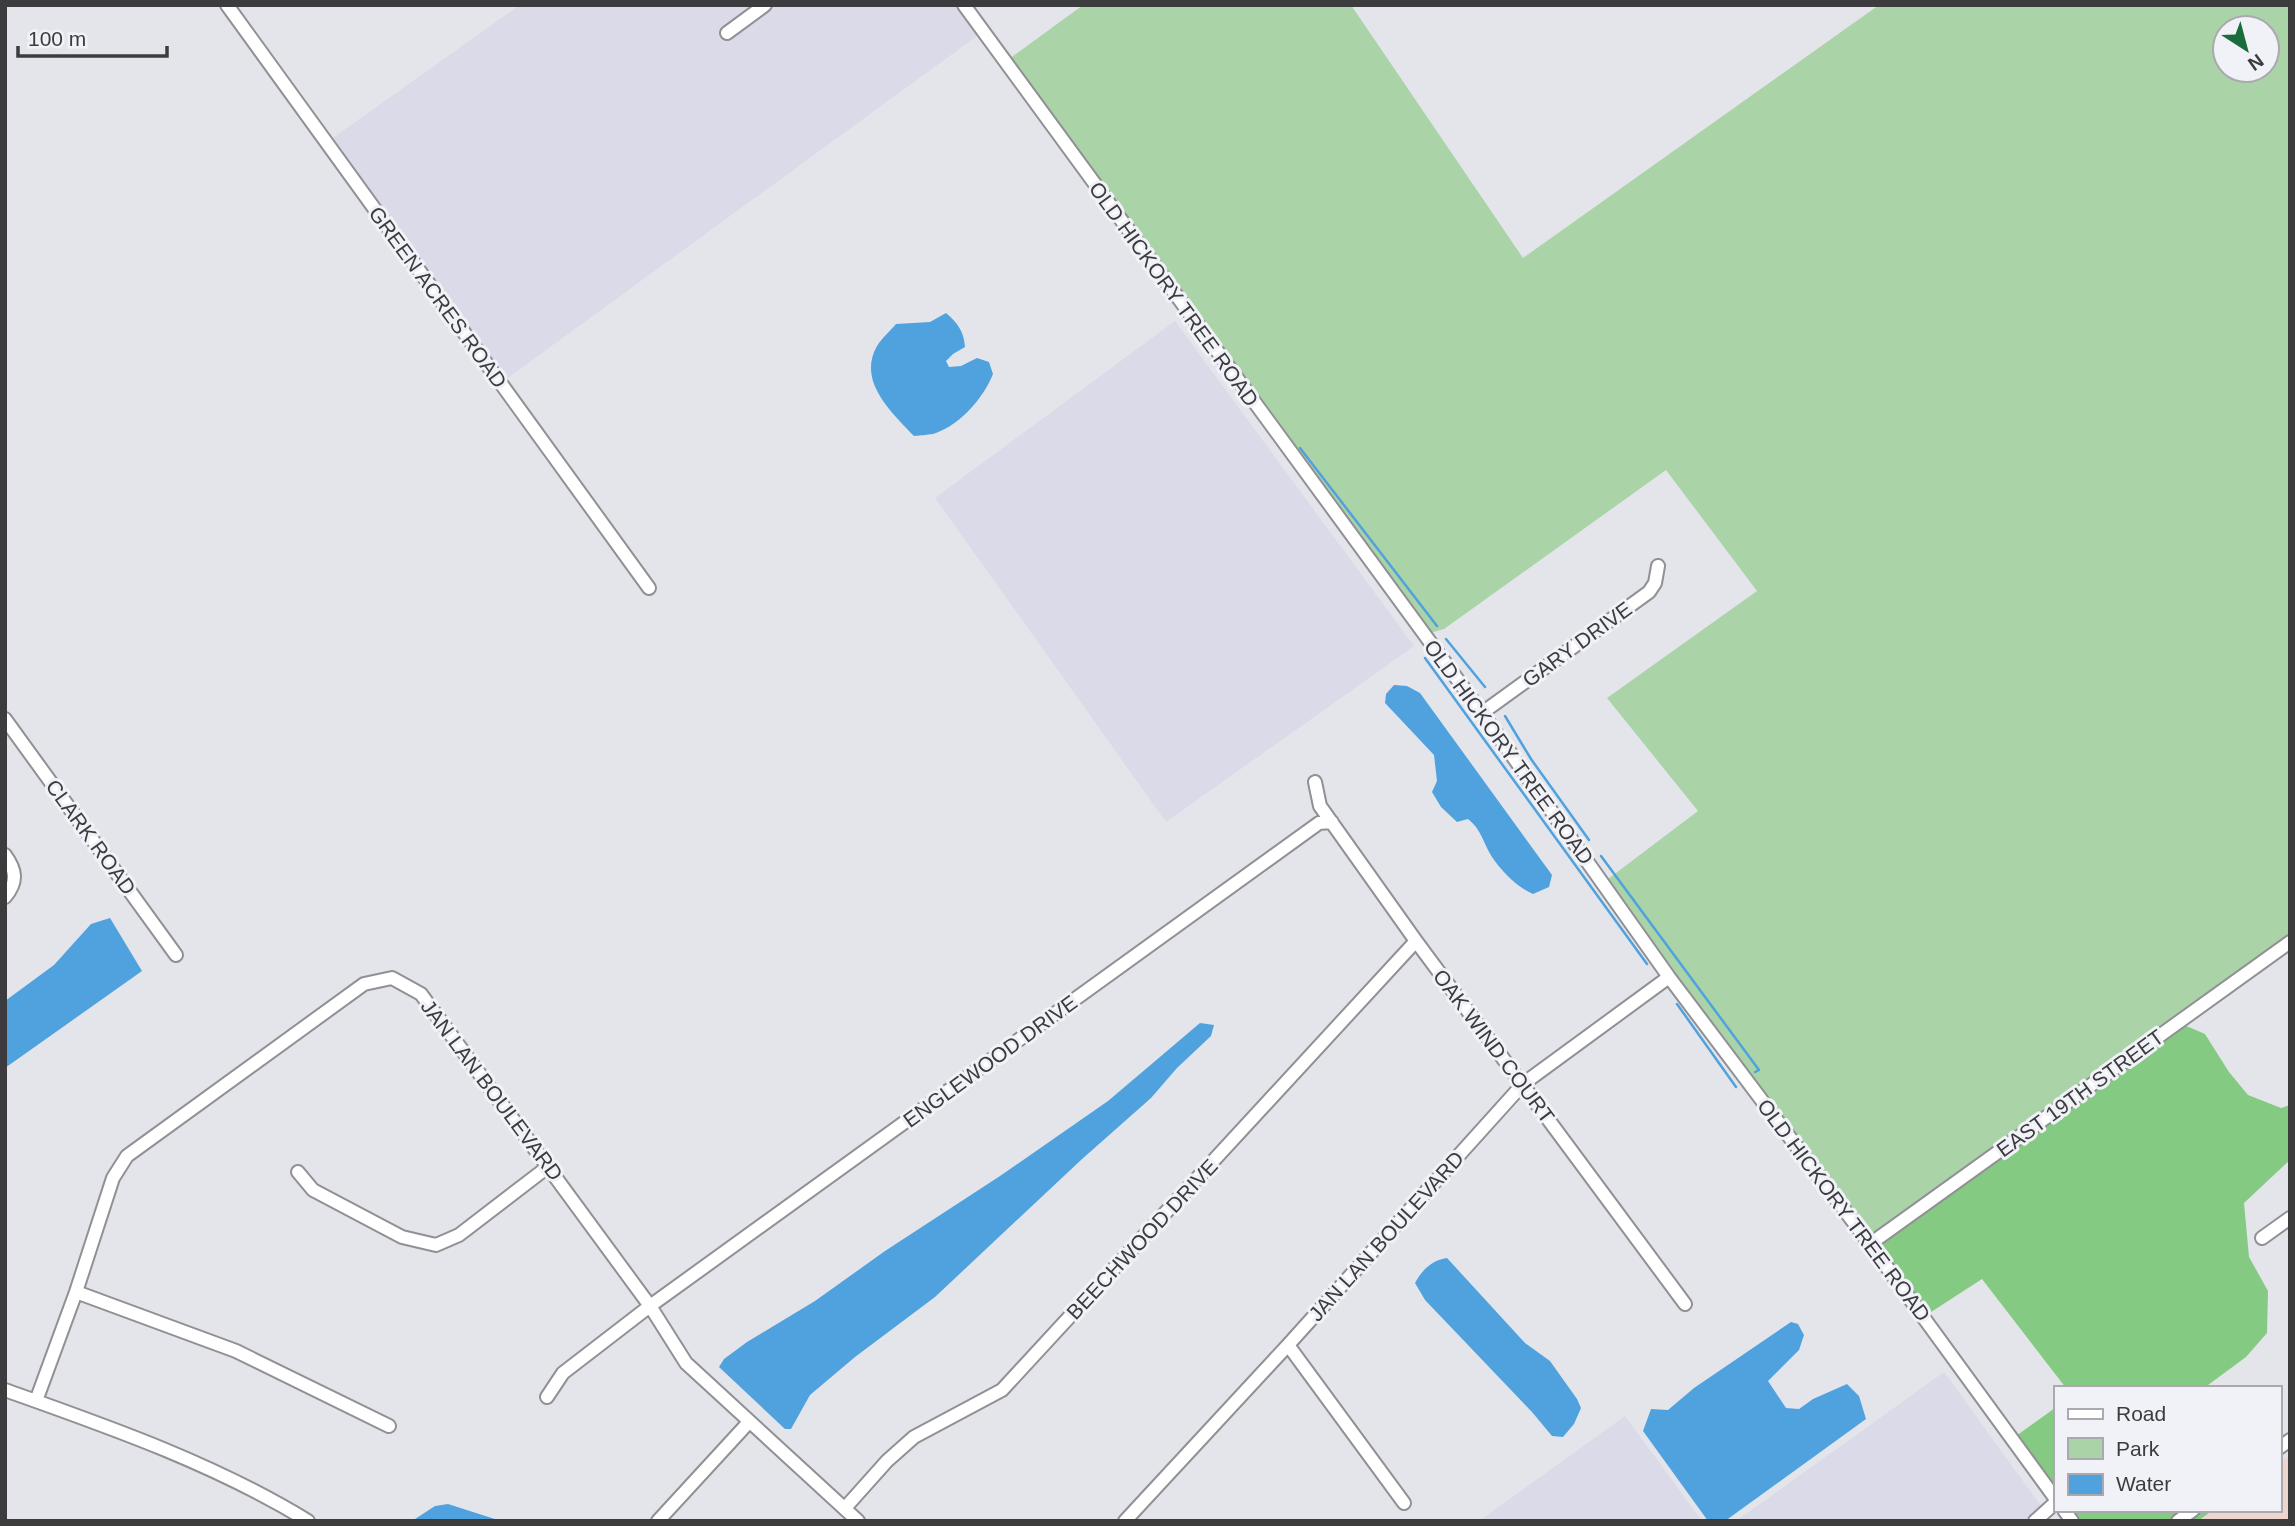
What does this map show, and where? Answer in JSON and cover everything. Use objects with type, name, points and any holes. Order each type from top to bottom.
[{"type":"street","name":"GREEN ACRES ROAD","points":[[227,5],[649,588]]},
{"type":"street","name":"OLD HICKORY TREE ROAD","points":[[964,5],[1482,713],[1670,977],[1870,1244],[2054,1500]]},
{"type":"street","points":[[727,33],[758,7]]},
{"type":"street","name":"GARY DRIVE","points":[[1482,713],[1649,592],[1655,583],[1658,566]]},
{"type":"street","name":"CLARK ROAD","points":[[5,719],[176,955]]},
{"type":"street","name":"OAK WIND COURT","points":[[1315,782],[1320,806],[1416,941],[1685,1304]]},
{"type":"street","name":"ENGLEWOOD DRIVE","points":[[547,1397],[563,1373],[650,1306],[1308,831],[1320,823],[1332,822]]},
{"type":"street","points":[[5,855],[15,875],[14,886],[5,897]]},
{"type":"street","name":"BEECHWOOD DRIVE","points":[[845,1508],[887,1461],[914,1437],[1002,1390],[1416,941]]},
{"type":"street","name":"EAST 19TH STREET","points":[[1870,1244],[2290,942]]},
{"type":"street","name":"JAN LAN BOULEVARD","points":[[1125,1521],[1523,1084],[1670,977]]},
{"type":"street","name":"JAN LAN BOULEVARD","points":[[36,1401],[76,1292],[113,1178],[127,1156],[364,984],[392,978],[421,994],[650,1306],[685,1363],[858,1521]]},
{"type":"street","points":[[298,1172],[313,1190],[402,1237],[436,1245],[459,1235],[549,1166]]},
{"type":"street","points":[[2262,1238],[2290,1218]]},
{"type":"street","points":[[76,1292],[236,1351],[389,1426]]},
{"type":"street","points":[[1288,1345],[1404,1503]]},
{"type":"street","points":[[5,1390],[167,1449],[266,1495],[307,1521]]},
{"type":"street","points":[[658,1521],[750,1422]]},
{"type":"street","points":[[2035,1521],[2054,1502]]},
{"type":"shaded area","points":[[520,5],[955,5],[977,36],[494,388],[320,147]]},
{"type":"shaded area","points":[[1175,321],[1414,646],[1166,822],[935,498]]},
{"type":"shaded area","points":[[1944,1372],[2052,1521],[1736,1521]]},
{"type":"shaded area","points":[[1625,1416],[1702,1521],[1479,1521]]},
{"type":"shaded area","points":[[2290,1455],[2290,1521],[2198,1521],[2210,1512],[2281,1512],[2281,1462]]},
{"type":"green space","points":[[1083,5],[1351,5],[1523,258],[1879,5],[2290,5],[2290,948],[1877,1245],[1674,974],[1608,879],[1698,811],[1607,698],[1757,591],[1666,470],[1444,629],[1430,633],[1009,59]]},
{"type":"green space","points":[[2184,1025],[2205,1034],[2229,1072],[2248,1095],[2281,1108],[2290,1105],[2290,1160],[2244,1203],[2249,1257],[2268,1291],[2267,1333],[2246,1357],[2207,1386],[2064,1386],[1982,1279],[1928,1314],[1877,1245]]},
{"type":"green space","points":[[2054,1409],[2054,1489],[2016,1436]]},
{"type":"green space","points":[[2071,1512],[2210,1512],[2198,1521],[2078,1521]]},
{"type":"water","points":[[946,313],[960,328],[965,347],[946,361],[949,367],[961,366],[977,358],[989,362],[993,374],[984,392],[963,416],[936,433],[914,436],[879,395],[871,371],[872,359],[879,343],[896,324],[930,322]]},
{"type":"water","points":[[1394,685],[1407,686],[1420,693],[1552,875],[1549,887],[1533,894],[1521,887],[1496,863],[1473,823],[1468,819],[1457,822],[1441,807],[1432,792],[1437,781],[1434,755],[1385,703],[1386,694]]},
{"type":"water","points":[[110,918],[142,971],[5,1068],[5,1001],[54,965],[91,924]]},
{"type":"water","points":[[1200,1023],[1214,1025],[1211,1036],[1177,1068],[1151,1098],[935,1297],[855,1357],[810,1395],[791,1429],[785,1429],[719,1367],[724,1359],[747,1342],[815,1301],[1108,1101]]},
{"type":"water","points":[[1447,1258],[1525,1343],[1550,1361],[1577,1399],[1581,1408],[1574,1424],[1563,1437],[1552,1436],[1425,1300],[1415,1283],[1428,1266]]},
{"type":"water","points":[[1791,1322],[1798,1324],[1804,1335],[1799,1350],[1768,1381],[1786,1408],[1799,1409],[1813,1399],[1847,1384],[1859,1396],[1866,1419],[1725,1521],[1708,1521],[1643,1431],[1651,1409],[1668,1410],[1694,1388]]},
{"type":"water","points":[[448,1504],[501,1521],[412,1521],[435,1506]]},
{"type":"waterway","points":[[1300,448],[1437,626]]},
{"type":"waterway","points":[[1446,639],[1485,687]]},
{"type":"waterway","points":[[1425,658],[1647,964]]},
{"type":"waterway","points":[[1505,716],[1531,759],[1589,840]]},
{"type":"waterway","points":[[1601,856],[1759,1070],[1755,1072]]},
{"type":"waterway","points":[[1677,1004],[1736,1087]]}]
